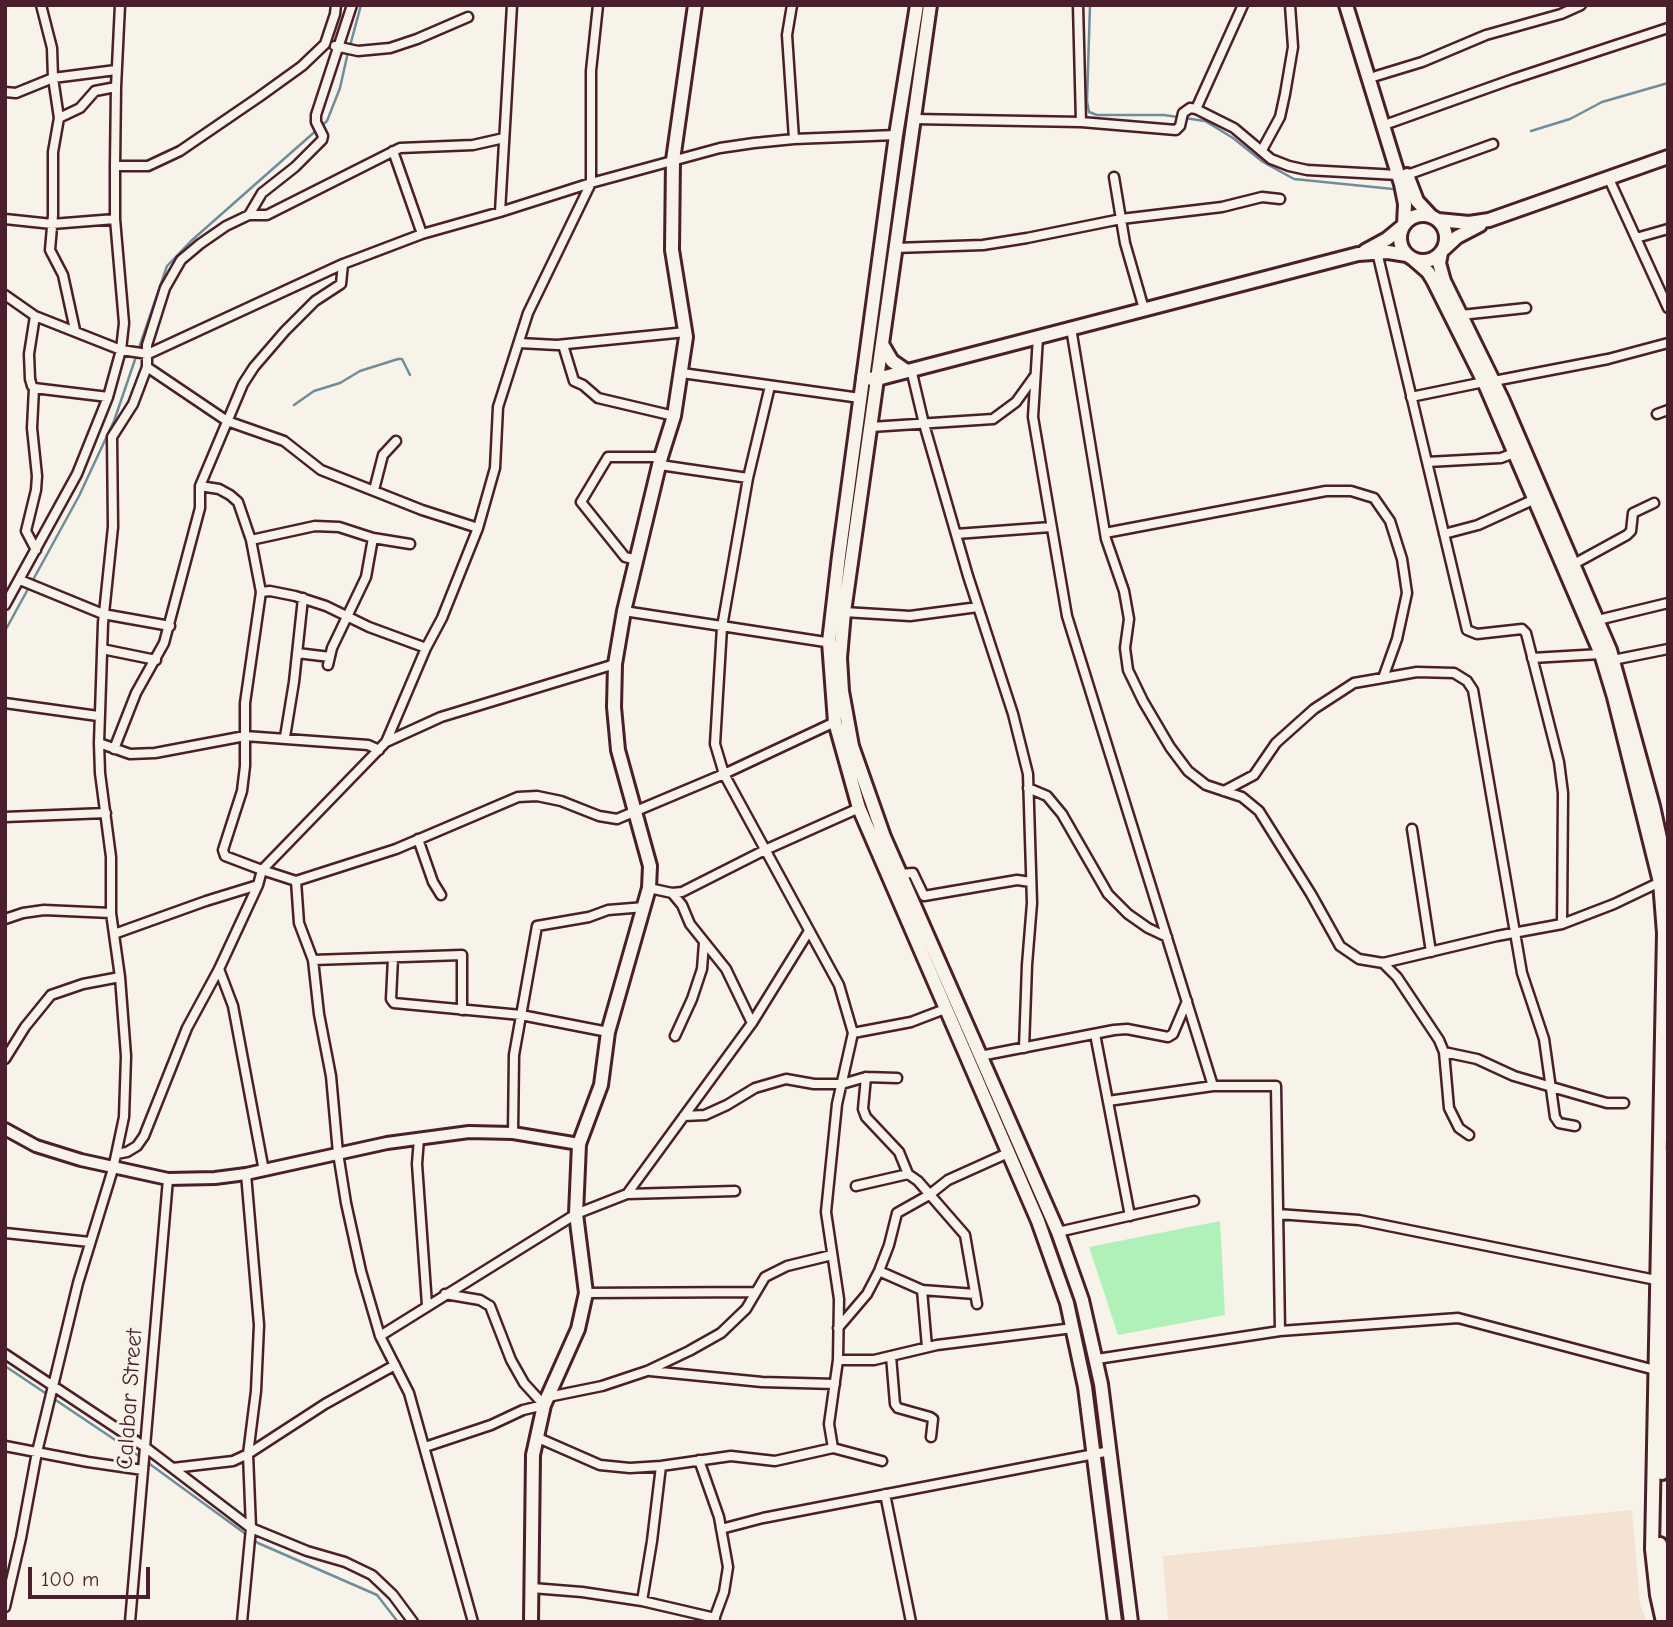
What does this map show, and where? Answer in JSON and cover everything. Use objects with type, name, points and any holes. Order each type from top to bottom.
[{"type":"main road","points":[[531,1622],[536,1437],[546,1401],[578,1329],[586,1293],[576,1214],[579,1144],[601,1085],[608,1032],[649,888],[650,866],[618,750],[614,707],[615,664],[624,611],[660,461],[674,416],[682,373],[686,332],[672,250],[673,160],[695,5]]},
{"type":"main road","points":[[917,5],[896,135],[860,398],[835,643],[835,723],[859,808],[1055,1265],[1081,1362],[1115,1622]]},
{"type":"main road","points":[[930,5],[844,612],[835,643],[852,746],[871,804],[1058,1231],[1082,1300],[1097,1359],[1131,1622]]},
{"type":"main road","points":[[1346,5],[1403,175],[1417,201],[1446,233],[1440,263],[1444,281],[1598,620],[1660,840],[1664,879],[1664,933],[1652,1549],[1663,1622]]},
{"type":"main road","points":[[1354,5],[1390,122],[1403,175],[1404,225],[1400,235],[1401,244],[1433,280],[1489,381],[1514,453],[1607,657]]},
{"type":"main road","points":[[863,378],[877,379],[1358,254],[1377,252],[1424,262],[1432,260],[1457,237],[1489,220],[1668,158]]},
{"type":"main road","points":[[1358,254],[1387,239],[1415,216],[1458,223],[1489,220]]},
{"type":"main road","points":[[882,344],[892,362],[908,370]]},
{"type":"main road","points":[[1668,1156],[1660,1533],[1668,1602]]},
{"type":"main road","points":[[1111,1588],[1126,1585]]},
{"type":"street","points":[[41,5],[52,48],[59,118],[53,152],[50,250],[62,275],[75,330]]},
{"type":"street","points":[[5,605],[23,581],[77,474],[108,397],[121,350],[124,323],[115,219],[116,70],[120,5]]},
{"type":"street","points":[[115,166],[148,166],[180,151],[302,66],[325,44],[336,5]]},
{"type":"street","points":[[249,215],[262,193],[320,144],[323,136],[316,122],[352,5]]},
{"type":"street","points":[[500,212],[512,5]]},
{"type":"street","points":[[117,1154],[137,1146],[144,1136],[187,1028],[219,969],[258,885],[262,870],[386,742],[426,648],[442,618],[478,528],[495,468],[498,407],[528,313],[591,183],[591,71],[598,5]]},
{"type":"street","points":[[792,5],[788,35],[794,138]]},
{"type":"street","points":[[1078,5],[1081,122]]},
{"type":"street","points":[[1196,109],[1243,5]]},
{"type":"street","points":[[1262,150],[1280,117],[1285,94],[1293,47],[1290,5]]},
{"type":"street","points":[[1376,76],[1422,62],[1486,34],[1581,5]]},
{"type":"street","points":[[325,44],[358,51],[403,45],[468,17]]},
{"type":"street","points":[[1390,122],[1668,28]]},
{"type":"street","points":[[5,92],[16,93],[53,78],[116,70]]},
{"type":"street","points":[[59,118],[80,108],[95,91],[116,87]]},
{"type":"street","points":[[913,120],[1081,122],[1175,130],[1190,108],[1234,128],[1271,159],[1289,166],[1307,170],[1403,175],[1493,144]]},
{"type":"street","points":[[5,295],[35,316],[121,350],[146,354],[343,264],[422,233],[591,183],[720,148],[794,138],[896,135]]},
{"type":"street","points":[[5,1607],[22,1538],[37,1452],[52,1388],[90,1242],[117,1154],[124,1117],[126,1056],[120,976],[111,913],[111,858],[100,773],[98,716],[103,614],[113,527],[112,438],[133,404],[148,367],[147,345],[165,288],[181,260],[226,226],[249,215],[267,215],[393,151],[410,147],[473,145],[503,138]]},
{"type":"street","points":[[393,151],[422,233]]},
{"type":"street","points":[[1114,177],[1127,253],[1144,309]]},
{"type":"street","points":[[1609,179],[1666,298],[1668,308]]},
{"type":"street","points":[[895,248],[983,245],[1121,219],[1222,207],[1262,197],[1280,199]]},
{"type":"street","points":[[5,219],[52,224],[115,219]]},
{"type":"street","points":[[1636,238],[1668,229]]},
{"type":"street","points":[[1377,252],[1466,631],[1476,634],[1525,631],[1559,762],[1563,793],[1562,924]]},
{"type":"street","points":[[114,749],[136,693],[156,660],[170,626],[200,508],[200,486],[243,384],[314,301],[341,284],[343,264]]},
{"type":"street","points":[[1461,315],[1526,308]]},
{"type":"street","points":[[35,316],[29,354],[30,379],[34,388],[32,429],[37,477],[26,531],[36,551]]},
{"type":"street","points":[[1071,328],[1105,533],[1124,591],[1129,619],[1125,648],[1128,670],[1170,747],[1188,771],[1206,785],[1242,797],[1259,810],[1340,946],[1359,959],[1383,963],[1562,924],[1614,904],[1664,879]]},
{"type":"street","points":[[519,343],[563,345],[686,332]]},
{"type":"street","points":[[1038,337],[1033,417],[1067,616],[1213,1086]]},
{"type":"street","points":[[1411,397],[1608,359],[1668,343]]},
{"type":"street","points":[[563,345],[573,381],[583,385],[598,398],[674,416]]},
{"type":"street","points":[[148,367],[227,421],[284,441],[321,470],[422,510],[478,528]]},
{"type":"street","points":[[908,370],[1025,757],[1032,903],[1024,1048]]},
{"type":"street","points":[[682,373],[860,398]]},
{"type":"street","points":[[871,427],[993,419],[1016,402],[1035,375]]},
{"type":"street","points":[[770,386],[748,478],[722,627],[715,744],[724,774],[839,985],[853,1033],[837,1104],[826,1212],[839,1299],[838,1360],[829,1424],[833,1448]]},
{"type":"street","points":[[34,388],[108,397]]},
{"type":"street","points":[[1657,414],[1668,410]]},
{"type":"street","points":[[374,490],[383,455],[396,441]]},
{"type":"street","points":[[1427,462],[1501,457],[1514,453]]},
{"type":"street","points":[[638,560],[625,557],[581,502],[608,457],[660,461],[748,478]]},
{"type":"street","points":[[200,486],[219,489],[238,502],[251,540],[261,593],[245,703],[242,791],[223,853],[262,870],[296,881],[396,849],[518,797],[537,796],[561,800],[599,816],[617,819],[835,723]]},
{"type":"street","points":[[1105,533],[1326,491],[1363,493],[1374,498],[1390,521],[1402,559],[1407,593],[1397,639],[1383,678]]},
{"type":"street","points":[[1444,534],[1478,525],[1535,499]]},
{"type":"street","points":[[1574,564],[1627,535],[1631,531],[1633,513],[1654,503]]},
{"type":"street","points":[[251,540],[315,526],[339,527],[373,538],[410,544]]},
{"type":"street","points":[[956,534],[1051,527]]},
{"type":"street","points":[[297,653],[329,661],[346,616],[366,577],[373,538]]},
{"type":"street","points":[[23,581],[103,614],[170,626]]},
{"type":"street","points":[[261,593],[270,591],[303,598],[426,648]]},
{"type":"street","points":[[285,737],[303,598]]},
{"type":"street","points":[[1598,620],[1668,603]]},
{"type":"street","points":[[844,612],[911,616],[978,607]]},
{"type":"street","points":[[624,611],[835,643]]},
{"type":"street","points":[[102,649],[156,660]]},
{"type":"street","points":[[1532,658],[1607,657],[1668,649]]},
{"type":"street","points":[[386,742],[440,717],[615,664]]},
{"type":"street","points":[[1224,790],[1254,775],[1276,743],[1314,709],[1354,683],[1417,672],[1454,673],[1467,681],[1473,691],[1522,973],[1544,1039],[1555,1117],[1559,1123],[1575,1126]]},
{"type":"street","points":[[5,703],[98,716]]},
{"type":"street","points":[[99,743],[130,754],[245,736],[285,737],[368,745],[379,750]]},
{"type":"street","points":[[1028,788],[1047,796],[1062,814],[1108,894],[1147,928],[1167,937]]},
{"type":"street","points":[[649,888],[672,893],[682,892],[765,849],[859,808]]},
{"type":"street","points":[[5,817],[106,813]]},
{"type":"street","points":[[1412,829],[1432,952]]},
{"type":"street","points":[[418,839],[433,882],[441,895]]},
{"type":"street","points":[[901,874],[913,873],[924,896],[1017,880],[1031,881]]},
{"type":"street","points":[[296,881],[299,923],[313,960],[319,1014],[331,1076],[338,1153],[355,1244],[380,1336],[408,1394],[425,1447],[472,1622]]},
{"type":"street","points":[[114,934],[258,885]]},
{"type":"street","points":[[672,893],[704,943],[726,969],[752,1024]]},
{"type":"street","points":[[513,1133],[514,1055],[537,926],[589,917],[608,910],[645,907]]},
{"type":"street","points":[[5,919],[44,910],[111,913]]},
{"type":"street","points":[[627,1195],[752,1024],[809,931]]},
{"type":"street","points":[[675,1036],[699,979],[704,943]]},
{"type":"street","points":[[313,960],[462,955],[462,1010]]},
{"type":"street","points":[[393,957],[391,999],[394,1003],[521,1015],[608,1032]]},
{"type":"street","points":[[1383,963],[1397,977],[1444,1052],[1449,1108],[1459,1128],[1469,1135]]},
{"type":"street","points":[[219,969],[233,1006],[264,1171]]},
{"type":"street","points":[[5,1059],[25,1027],[51,995],[83,984],[120,976]]},
{"type":"street","points":[[980,1056],[1127,1029],[1168,1037],[1172,1034],[1187,1000]]},
{"type":"street","points":[[853,1033],[911,1022],[945,1009]]},
{"type":"street","points":[[1095,1034],[1130,1216]]},
{"type":"street","points":[[1444,1052],[1477,1059],[1514,1076],[1608,1103],[1624,1103]]},
{"type":"street","points":[[684,1116],[705,1115],[755,1088],[786,1079],[814,1084],[842,1084],[866,1077],[897,1078]]},
{"type":"street","points":[[866,1077],[863,1109],[866,1117],[899,1152],[908,1174],[918,1181],[965,1234],[977,1304]]},
{"type":"street","points":[[1108,1101],[1213,1086],[1276,1086],[1280,1331]]},
{"type":"street","points":[[5,1129],[36,1146],[113,1168],[168,1179],[246,1174],[338,1153],[469,1132],[513,1133],[579,1144]]},
{"type":"street","points":[[419,1138],[417,1164],[427,1305]]},
{"type":"street","points":[[838,1328],[867,1294],[879,1271],[890,1245],[897,1213],[929,1195],[947,1180],[1007,1153]]},
{"type":"street","points":[[242,1622],[251,1530],[248,1454],[256,1391],[258,1325],[246,1174]]},
{"type":"street","points":[[856,1186],[908,1174]]},
{"type":"street","name":"Calabar Street","points":[[130,1622],[168,1179]]},
{"type":"street","points":[[380,1336],[576,1214],[627,1195],[735,1191]]},
{"type":"street","points":[[1058,1231],[1194,1201]]},
{"type":"street","points":[[1278,1214],[1359,1220],[1656,1280]]},
{"type":"street","points":[[5,1233],[90,1242]]},
{"type":"street","points":[[425,1447],[491,1426],[546,1401],[648,1371],[721,1333],[746,1309],[765,1277],[787,1266],[832,1255]]},
{"type":"street","points":[[879,1271],[922,1290],[975,1294]]},
{"type":"street","points":[[922,1290],[928,1347]]},
{"type":"street","points":[[586,1293],[756,1292]]},
{"type":"street","points":[[444,1294],[480,1300],[490,1306],[511,1360],[524,1383],[546,1401]]},
{"type":"street","points":[[1097,1359],[1280,1331],[1458,1318],[1655,1370]]},
{"type":"street","points":[[838,1360],[874,1360],[928,1347],[1073,1328]]},
{"type":"street","points":[[5,1354],[173,1468],[251,1530],[345,1562],[372,1575],[394,1595],[413,1622]]},
{"type":"street","points":[[891,1356],[895,1404],[898,1408],[933,1419],[930,1437]]},
{"type":"street","points":[[173,1468],[233,1461],[325,1404],[395,1365]]},
{"type":"street","points":[[648,1371],[762,1382],[835,1384]]},
{"type":"street","points":[[536,1437],[600,1465],[630,1468],[731,1456],[775,1461],[833,1448],[882,1461]]},
{"type":"street","points":[[5,1446],[143,1470]]},
{"type":"street","points":[[721,1529],[763,1518],[1110,1451]]},
{"type":"street","points":[[532,1588],[642,1601],[714,1620],[724,1592],[727,1567],[721,1529],[699,1460]]},
{"type":"street","points":[[642,1601],[661,1466]]},
{"type":"street","points":[[884,1494],[911,1622]]},
{"type":"shaded area","points":[[1632,1510],[1640,1604],[1647,1622],[1168,1622],[1163,1556]]},
{"type":"green space","points":[[1220,1221],[1225,1315],[1118,1335],[1089,1247]]},
{"type":"waterway","points":[[350,46],[361,5]]},
{"type":"waterway","points":[[1090,5],[1087,101],[1089,112],[1097,115],[1164,115],[1205,121],[1233,138],[1263,162],[1294,179],[1393,189]]},
{"type":"waterway","points":[[5,631],[79,496],[114,421],[167,266],[191,241],[327,121],[340,88],[348,52]]},
{"type":"waterway","points":[[1531,131],[1570,119],[1602,102],[1668,83]]},
{"type":"waterway","points":[[294,405],[314,391],[340,383],[360,371],[398,359],[402,359],[410,375]]},
{"type":"waterway","points":[[5,1366],[142,1458]]},
{"type":"waterway","points":[[147,1462],[258,1543],[377,1595],[398,1622]]}]
